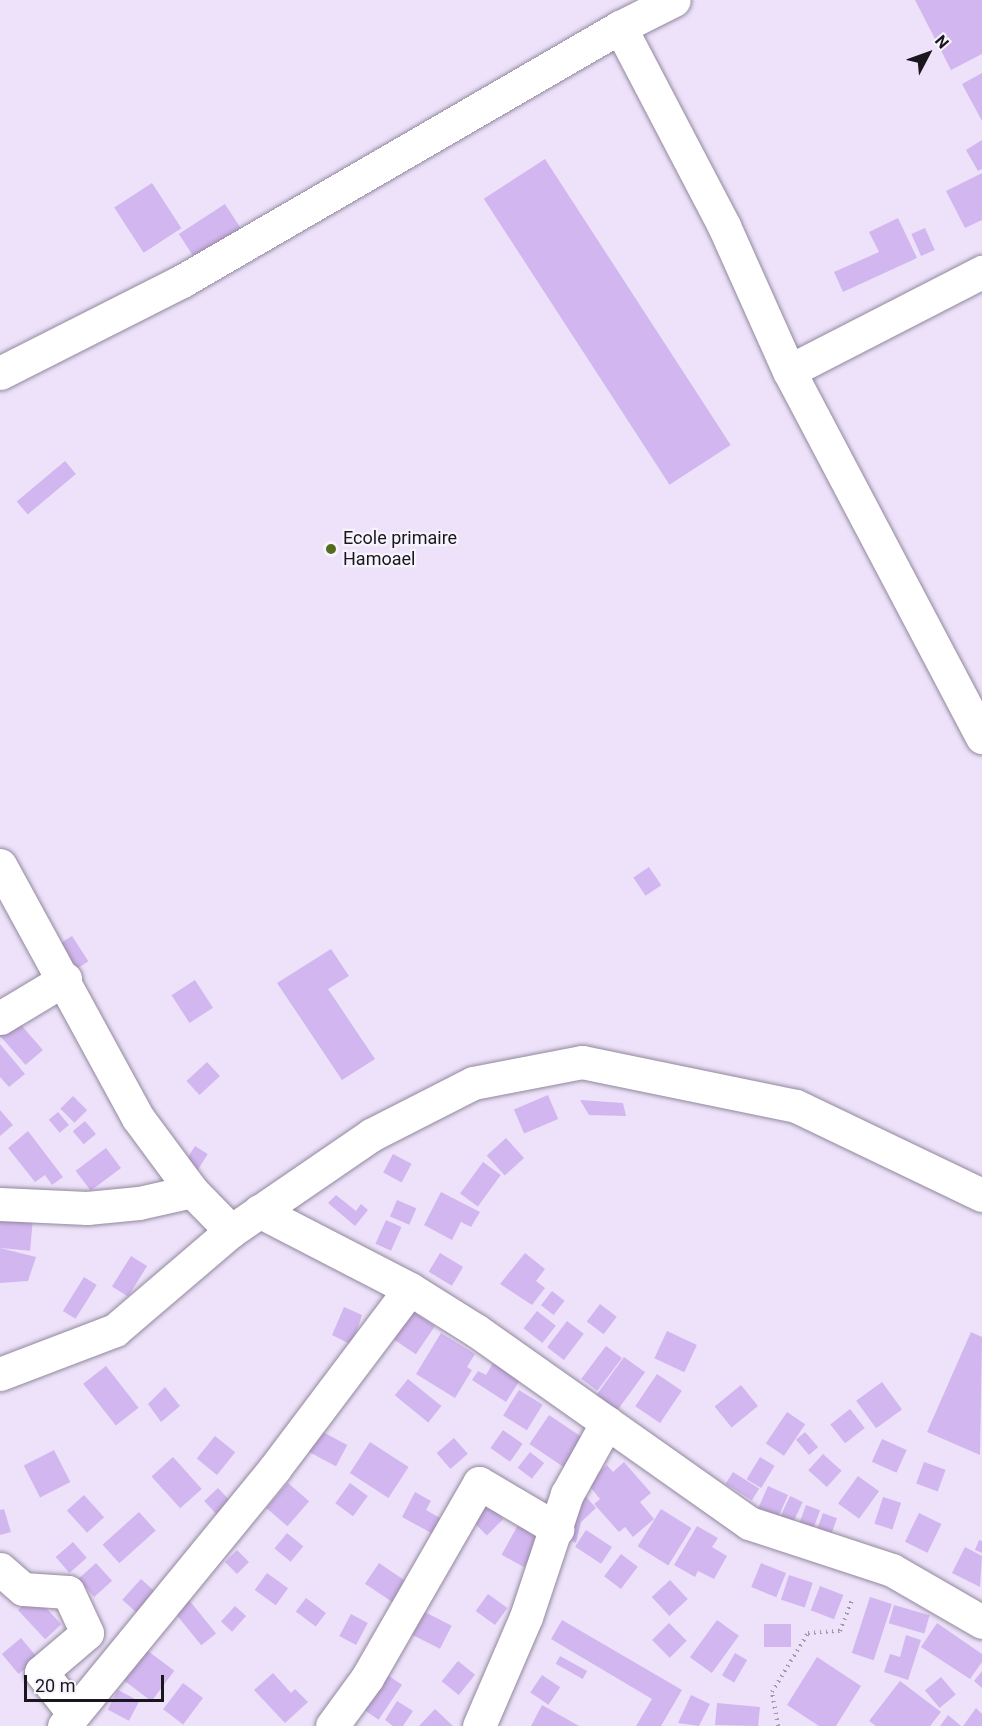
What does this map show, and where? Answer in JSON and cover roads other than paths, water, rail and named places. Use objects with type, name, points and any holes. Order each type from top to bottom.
[{"type":"street","points":[[0,373],[182,281],[620,27],[674,0]]},
{"type":"street","points":[[620,27],[724,226],[789,370],[982,737]]},
{"type":"street","points":[[789,370],[982,272]]},
{"type":"street","points":[[0,865],[65,979],[138,1118],[192,1191],[231,1231]]},
{"type":"street","points":[[0,1018],[65,979]]},
{"type":"street","points":[[0,1374],[115,1330],[231,1231],[371,1135],[473,1083],[582,1062],[796,1106],[982,1195]]},
{"type":"street","points":[[0,1204],[87,1208],[139,1203],[192,1191]]},
{"type":"street","points":[[259,1210],[410,1288],[607,1422],[748,1523],[892,1570],[982,1622]]},
{"type":"street","points":[[0,1569],[23,1589],[68,1592],[87,1633],[41,1672],[69,1720],[341,1385],[410,1288]]},
{"type":"street","points":[[479,1726],[526,1617],[567,1494],[607,1422]]},
{"type":"street","points":[[332,1726],[378,1659],[479,1483],[557,1529]]},
{"type":"place","name":"Ecole primaire Hamoael","points":[[331,549]]}]
